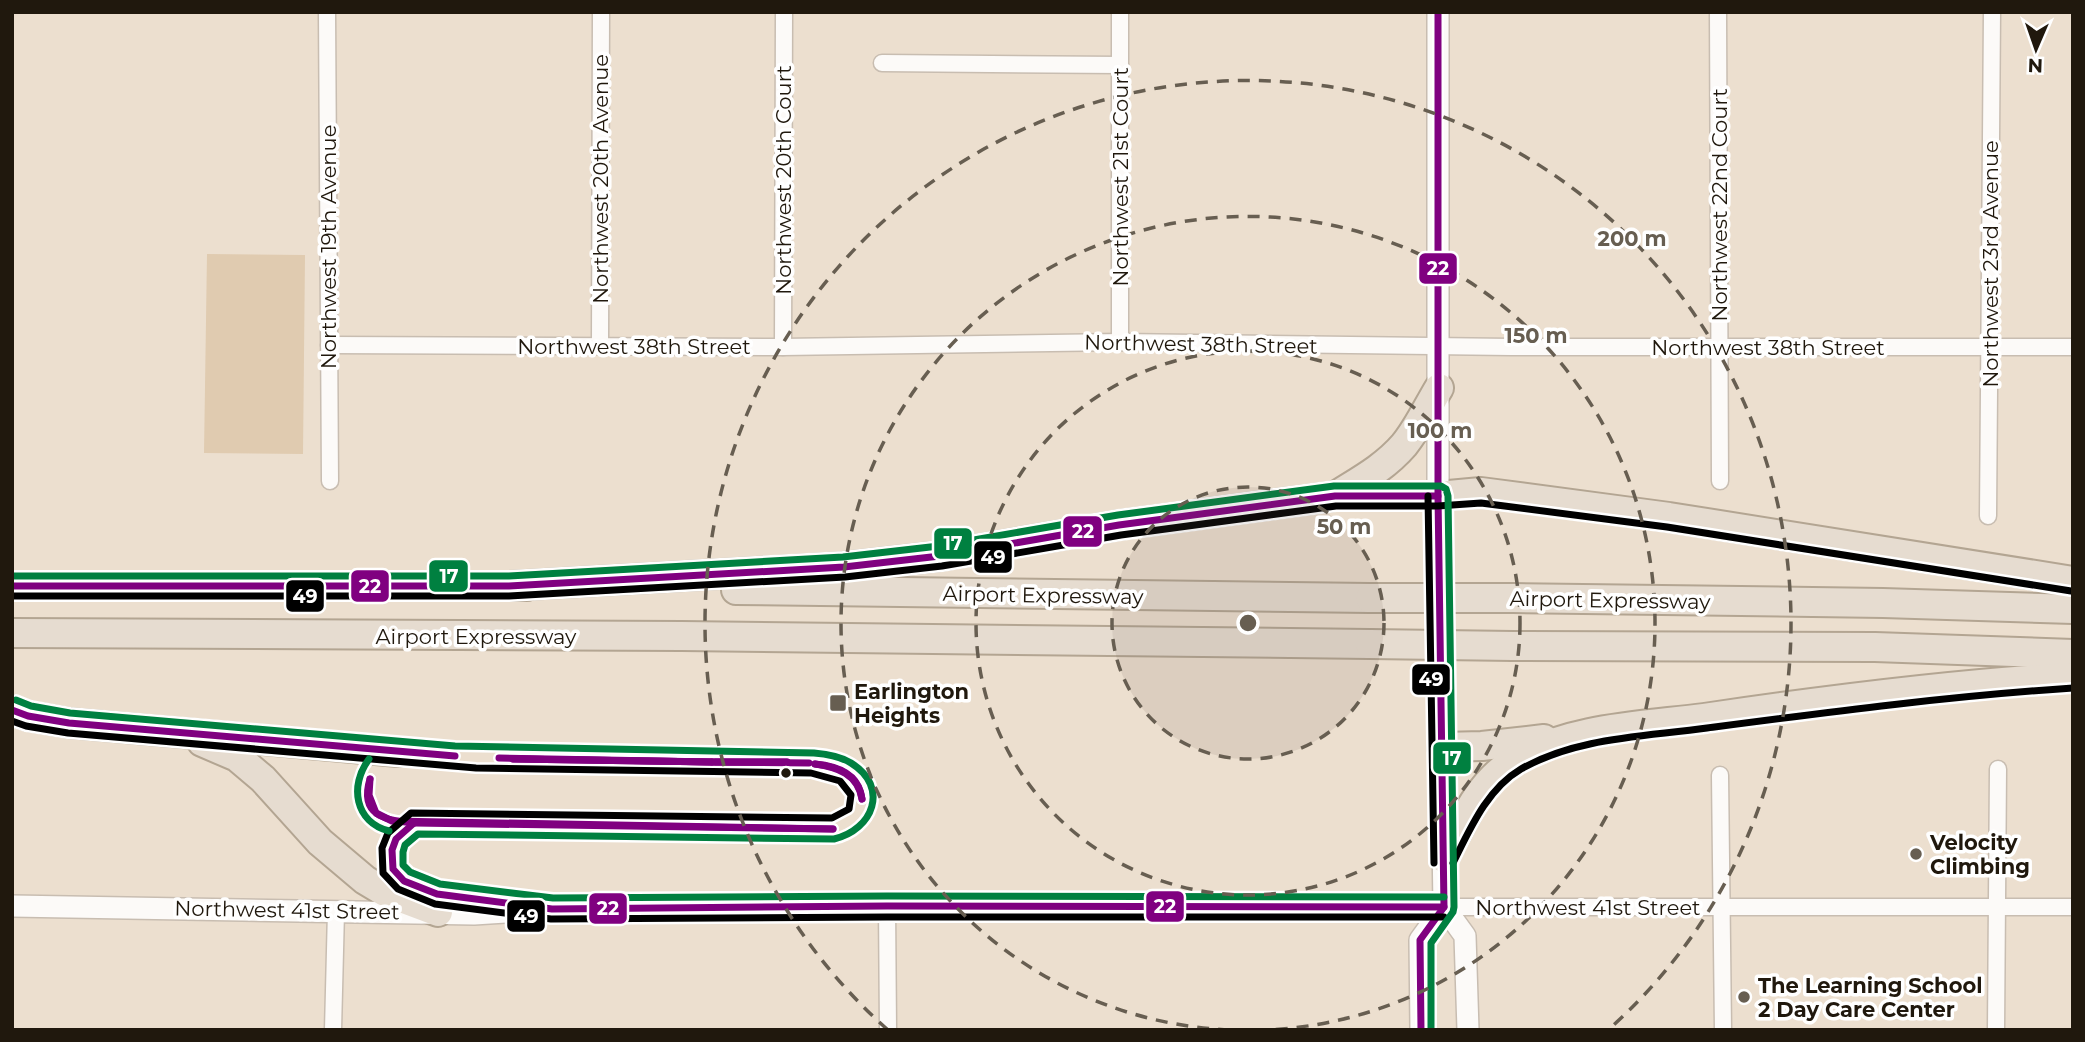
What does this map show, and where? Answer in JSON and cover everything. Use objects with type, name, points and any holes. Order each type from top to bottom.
[{"type":"highway","points":[[1335,496],[1377,470],[1397,452],[1439,388]]},
{"type":"highway","points":[[509,586],[844,567],[940,556],[1119,525],[1335,496],[1438,496],[1481,492],[1533,497],[2073,581]]},
{"type":"highway","name":"Airport Expressway","points":[[12,586],[509,586],[1079,596],[1883,603],[2073,609]]},
{"type":"highway","name":"Airport Expressway","points":[[12,632],[1875,647],[2073,654]]},
{"type":"highway","points":[[1442,747],[1482,746],[1568,737],[1849,698],[1995,682],[2073,677]]},
{"type":"highway","points":[[12,710],[28,716],[69,723],[398,752]]},
{"type":"highway","points":[[155,730],[202,742],[237,757],[263,779],[320,842],[365,880],[385,892],[438,912]]},
{"type":"highway","points":[[1444,858],[1470,806],[1495,776],[1513,762],[1568,737]]},
{"type":"main road","points":[[1438,12],[1438,496],[1444,907],[1465,936],[1468,1030]]},
{"type":"main road","name":"Northwest 41st Street","points":[[12,906],[474,914],[552,909],[887,906],[1444,907]]},
{"type":"main road","points":[[1421,1030],[1420,940],[1444,907]]},
{"type":"street","name":"Northwest 19th Avenue","points":[[327,12],[330,481]]},
{"type":"street","name":"Northwest 20th Avenue","points":[[600,346],[601,12]]},
{"type":"street","name":"Northwest 20th Court","points":[[783,12],[783,347]]},
{"type":"street","name":"Northwest 21st Court","points":[[1120,12],[1120,341]]},
{"type":"street","name":"Northwest 22nd Court","points":[[1717,12],[1720,481]]},
{"type":"street","name":"Northwest 23rd Avenue","points":[[1988,516],[1992,12]]},
{"type":"street","points":[[882,63],[1120,65]]},
{"type":"street","name":"Northwest 38th Street","points":[[329,345],[783,347],[1120,341],[1439,346],[2073,347]]},
{"type":"street","points":[[1996,1030],[1998,769]]},
{"type":"street","points":[[1720,775],[1723,1030]]},
{"type":"street","points":[[887,906],[888,1030]]},
{"type":"street","name":"Northwest 41st Street","points":[[1444,907],[2073,907]]},
{"type":"street","points":[[333,1030],[336,911]]},
{"type":"shaded area","points":[[207,254],[305,255],[303,454],[204,453]]},
{"type":"transit line","name":"22","points":[[1421,1030],[1420,940],[1444,907],[1438,496],[1438,12]]},
{"type":"transit line","name":"17","points":[[12,576],[509,576],[843,557],[939,546],[1118,515],[1334,486],[1441,486],[1446,489],[1448,496],[1454,907],[1431,943],[1431,1030]]},
{"type":"transit line","name":"22","points":[[12,586],[509,586],[844,567],[940,556],[1119,525],[1335,496],[1438,496]]},
{"type":"transit line","name":"49","points":[[1428,496],[1434,863]]},
{"type":"transit line","name":"49","points":[[12,596],[509,596],[845,577],[942,566],[1121,535],[1336,506],[1438,506],[1481,503],[1667,527],[2071,591]]},
{"type":"transit line","name":"49","points":[[1453,863],[1481,811],[1498,787],[1521,769],[1565,750],[1612,740],[1844,710],[2073,688]]},
{"type":"transit line","name":"17","points":[[16,700],[31,706],[70,713],[455,746],[819,753],[851,763],[863,773],[873,795],[872,807],[859,827],[834,839],[418,834],[405,845],[403,865],[410,872],[440,884],[553,898],[1444,897]]},
{"type":"transit line","name":"22","points":[[12,710],[28,716],[69,723],[455,756]]},
{"type":"transit line","name":"49","points":[[12,721],[68,733],[476,768],[811,773],[840,781],[851,795],[849,809],[832,818],[411,813],[388,833],[382,848],[383,873],[398,889],[435,904],[551,919],[1444,917]]},
{"type":"transit line","name":"22","points":[[499,758],[712,762]]},
{"type":"transit line","name":"17","points":[[369,759],[359,780],[359,802],[369,820],[389,831]]},
{"type":"transit line","name":"22","points":[[513,759],[712,762]]},
{"type":"transit line","name":"22","points":[[513,759],[712,762]]},
{"type":"transit line","name":"22","points":[[712,762],[809,763]]},
{"type":"transit line","name":"22","points":[[715,762],[787,762]]},
{"type":"transit line","name":"22","points":[[715,762],[787,762]]},
{"type":"transit line","name":"22","points":[[815,764],[839,769],[852,777],[862,799]]},
{"type":"transit line","name":"22","points":[[815,764],[845,773],[856,783],[862,799]]},
{"type":"transit line","name":"22","points":[[370,779],[369,795],[376,813],[392,821],[833,829]]},
{"type":"transit line","name":"22","points":[[370,779],[368,801],[371,808],[384,818],[414,823]]},
{"type":"transit line","name":"22","points":[[414,823],[833,829]]},
{"type":"transit line","name":"22","points":[[414,823],[396,839],[392,850],[393,869],[404,881],[437,894],[552,909],[887,906],[1444,907]]},
{"type":"place","name":"Earlington Heights","points":[[838,703]]},
{"type":"place","name":"Velocity Climbing","points":[[1916,854]]},
{"type":"place","name":"The Learning School 2 Day Care Center","points":[[1744,997]]}]
